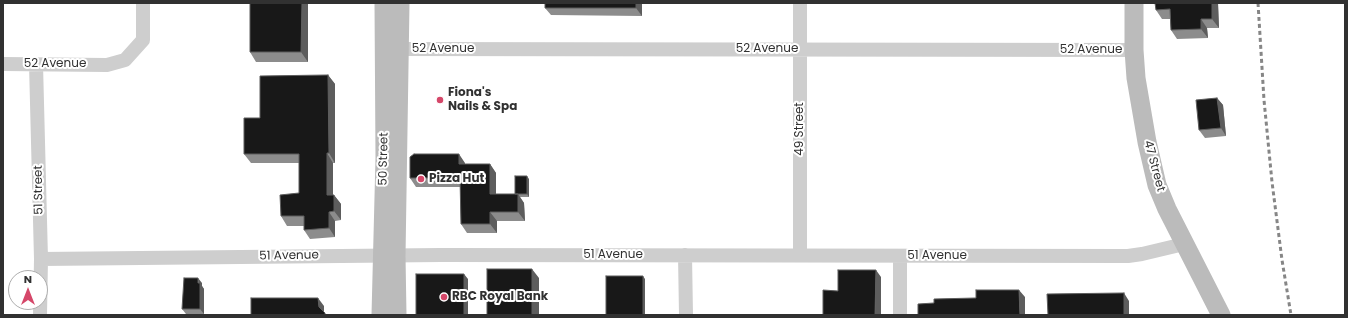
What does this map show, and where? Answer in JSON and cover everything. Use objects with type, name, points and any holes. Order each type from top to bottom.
[{"type":"main road","name":"50 Street","points":[[384,3],[392,49]]},
{"type":"main road","name":"50 Street","points":[[397,315],[389,256],[385,158],[392,49],[400,3]]},
{"type":"main road","name":"47 Street","points":[[1134,3],[1134,50],[1141,110],[1157,185],[1184,244],[1221,315]]},
{"type":"main road","name":"50 Street","points":[[381,315],[389,256]]},
{"type":"street","name":"52 Avenue","points":[[3,64],[107,65],[125,60],[143,40],[143,3]]},
{"type":"street","name":"49 Street","points":[[800,3],[800,255]]},
{"type":"street","name":"52 Avenue","points":[[392,49],[1134,50]]},
{"type":"street","name":"51 Street","points":[[36,64],[41,259],[40,315]]},
{"type":"street","name":"51 Avenue","points":[[41,259],[685,255],[1128,256],[1184,244]]},
{"type":"street","points":[[685,255],[686,315]]},
{"type":"street","points":[[900,256],[900,315]]},
{"type":"building","points":[[250,3],[302,3],[301,52],[250,52]]},
{"type":"building","points":[[545,3],[636,3],[636,8],[545,8]]},
{"type":"building","points":[[1155,3],[1212,3],[1212,19],[1201,19],[1201,29],[1171,30],[1170,9],[1156,10]]},
{"type":"building","points":[[328,75],[329,153],[327,153],[327,195],[334,195],[334,211],[329,212],[329,228],[304,230],[304,216],[281,216],[280,195],[299,193],[299,154],[244,154],[244,118],[260,118],[260,76]]},
{"type":"building","points":[[1217,98],[1221,128],[1199,130],[1196,100]]},
{"type":"building","points":[[414,154],[459,154],[459,164],[490,164],[490,194],[518,194],[518,212],[490,212],[490,224],[461,224],[460,178],[410,178],[410,157]]},
{"type":"building","points":[[515,176],[527,176],[527,194],[515,194]]},
{"type":"building","points":[[487,269],[532,269],[532,315],[487,315]]},
{"type":"building","points":[[838,270],[876,270],[875,315],[823,315],[823,290],[838,291]]},
{"type":"building","name":"RBC Royal Bank","points":[[416,274],[464,274],[464,315],[416,315]]},
{"type":"building","points":[[606,276],[643,276],[643,315],[606,315]]},
{"type":"building","points":[[184,278],[198,278],[198,283],[200,283],[200,309],[182,309]]},
{"type":"building","points":[[976,290],[1019,290],[1020,315],[918,315],[918,304],[934,303],[934,299],[976,298]]},
{"type":"building","points":[[1124,293],[1124,315],[1048,315],[1047,294]]},
{"type":"building","points":[[251,298],[318,298],[319,307],[325,315],[251,315]]},
{"type":"railway","points":[[1258,3],[1264,100],[1272,182],[1291,315]]},
{"type":"place","name":"Fiona's Nails & Spa","points":[[440,100]]},
{"type":"place","name":"Pizza Hut","points":[[421,179]]},
{"type":"place","name":"RBC Royal Bank","points":[[444,297]]}]
